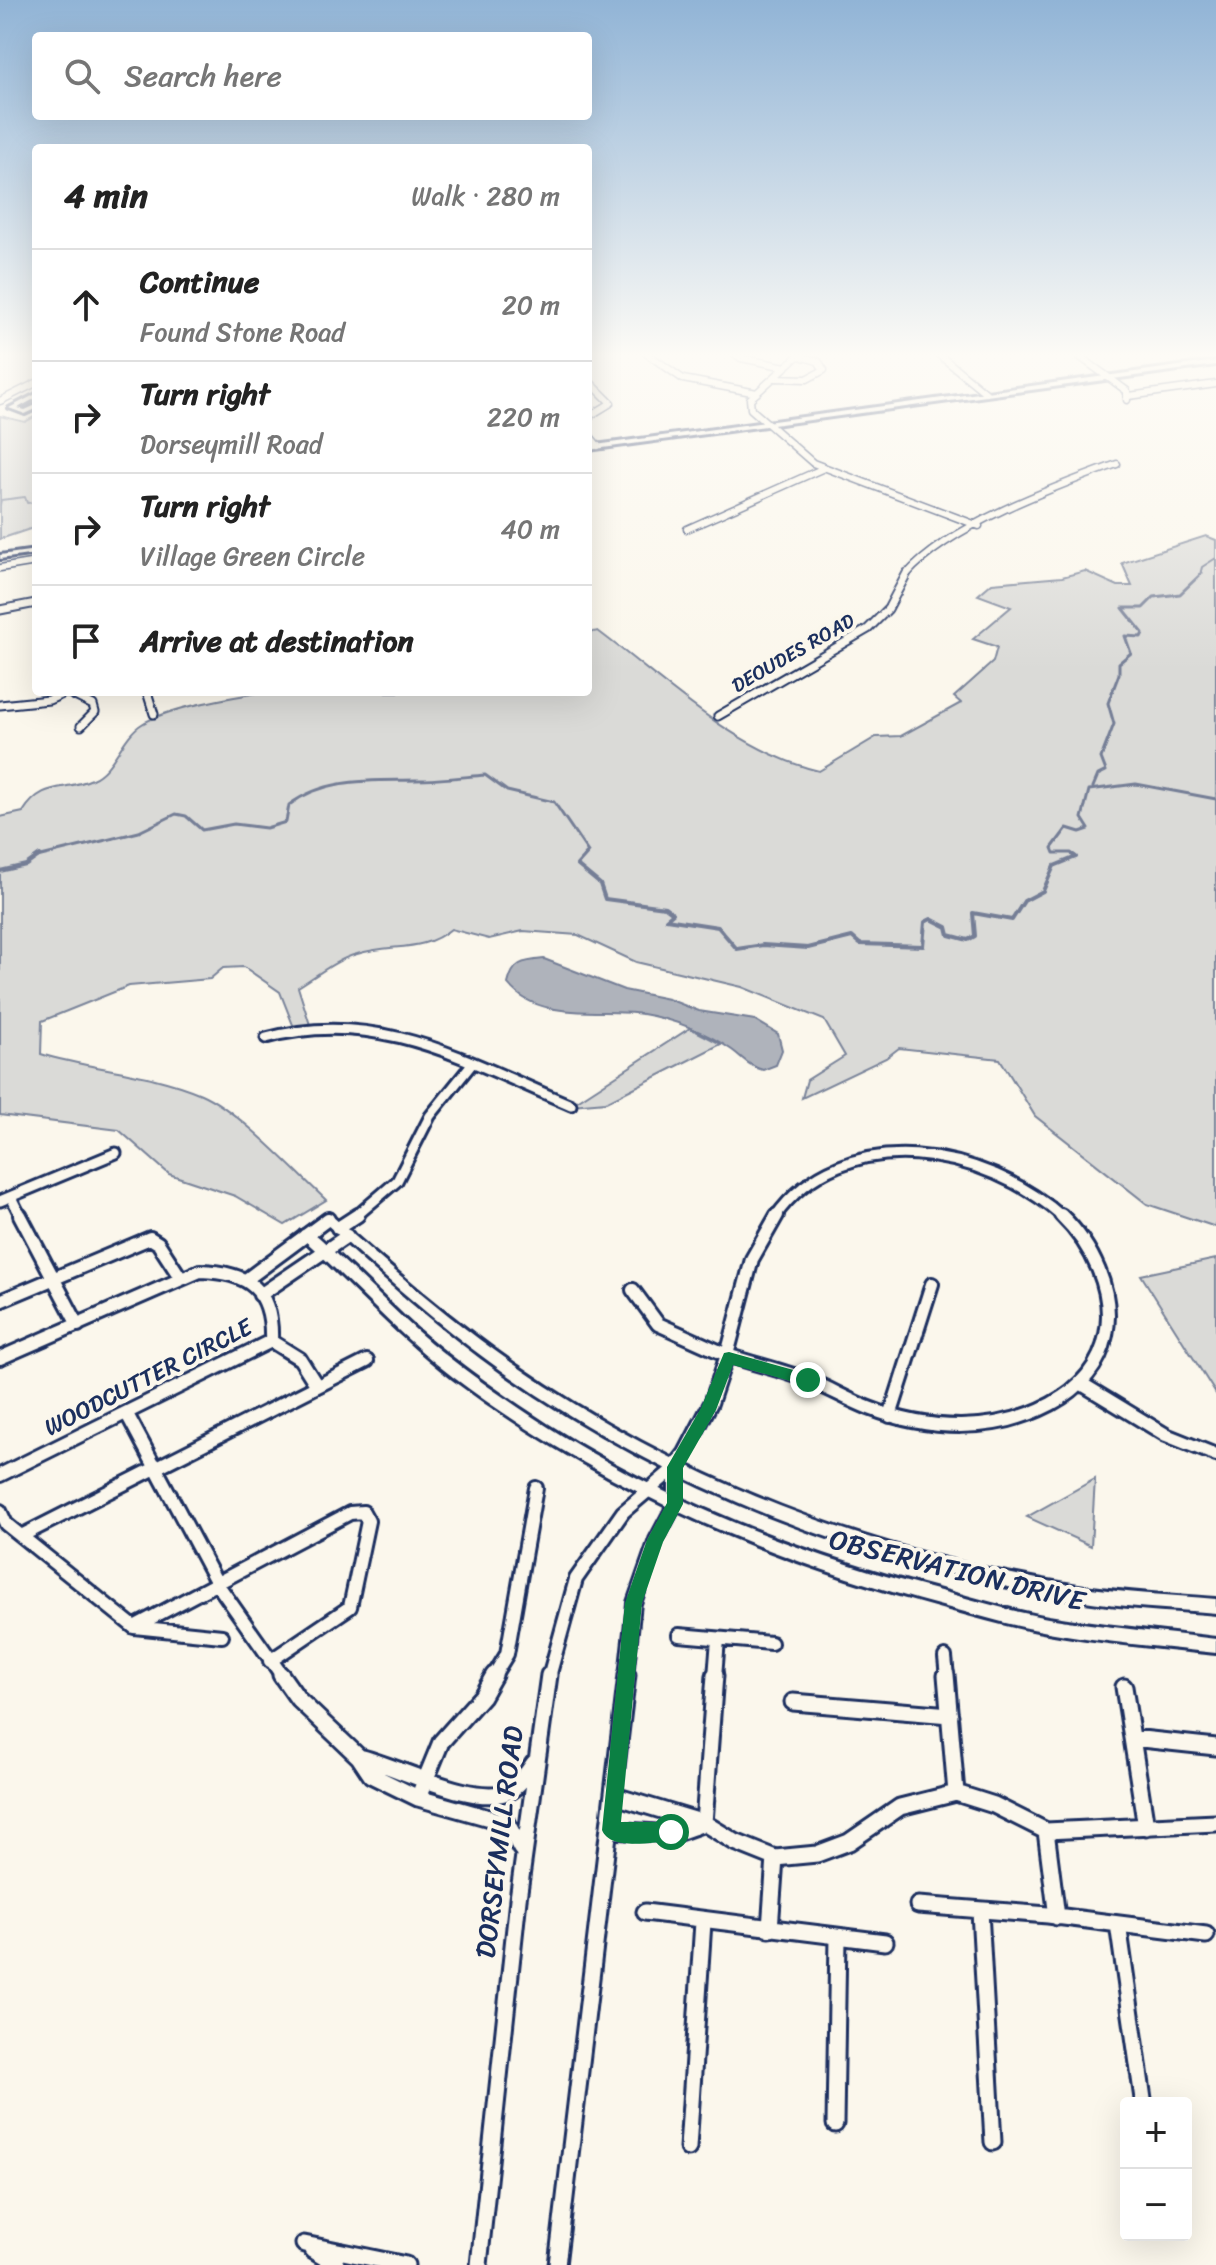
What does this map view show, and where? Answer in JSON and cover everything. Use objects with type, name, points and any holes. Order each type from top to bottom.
[{"type":"street","points":[[807,459],[824,468],[979,526]]},
{"type":"street","name":"DEOUDES ROAD","points":[[718,716],[868,629],[888,609],[918,560],[1050,489],[1117,464]]},
{"type":"street","points":[[687,529],[824,468]]},
{"type":"street","points":[[0,557],[32,553]]},
{"type":"street","points":[[0,568],[32,563]]},
{"type":"street","points":[[0,610],[32,604]]},
{"type":"street","points":[[0,705],[49,700],[58,696]]},
{"type":"street","points":[[75,696],[93,705],[95,712],[81,726]]},
{"type":"street","points":[[148,696],[154,714]]},
{"type":"street","points":[[266,1038],[302,1028],[351,1027],[409,1041],[571,1105]]},
{"type":"street","points":[[247,1279],[306,1234],[337,1227],[371,1206],[397,1181],[430,1116],[471,1065]]},
{"type":"street","name":"DORSEYMILL ROAD","points":[[479,2265],[523,1855],[548,1670],[575,1581],[635,1498],[675,1467],[708,1410],[729,1358],[751,1261],[784,1204],[815,1178],[853,1160],[904,1152],[957,1158],[1035,1193],[1081,1237],[1100,1273],[1109,1307],[1104,1345],[1082,1384]]},
{"type":"street","points":[[78,1325],[53,1277],[5,1199],[116,1153]]},
{"type":"street","points":[[260,1295],[323,1250],[337,1227]]},
{"type":"street","name":"OBSERVATION DRIVE","points":[[337,1227],[415,1296],[535,1387],[675,1467],[756,1506],[850,1540],[969,1573],[1080,1594],[1216,1606]]},
{"type":"street","name":"OBSERVATION DRIVE","points":[[306,1234],[394,1321],[456,1372],[506,1407],[675,1504],[803,1559],[862,1579],[1046,1624],[1216,1646]]},
{"type":"street","points":[[0,1301],[150,1238],[158,1243],[180,1277]]},
{"type":"street","name":"WOODCUTTER CIRCLE","points":[[0,1358],[180,1277],[220,1270],[247,1279],[260,1295],[273,1325],[271,1341],[0,1475]]},
{"type":"street","points":[[890,1416],[932,1284]]},
{"type":"street","points":[[633,1290],[654,1322],[729,1358],[808,1380],[890,1416],[926,1425],[970,1429],[1012,1422],[1049,1406],[1082,1384],[1166,1435],[1216,1455]]},
{"type":"street","points":[[271,1341],[300,1359],[317,1386]]},
{"type":"street","points":[[21,1536],[367,1361]]},
{"type":"street","points":[[127,1414],[218,1585],[298,1699],[359,1757],[371,1775],[418,1798],[507,1823],[518,1837],[523,1855]]},
{"type":"street","points":[[557,2265],[615,1796],[634,1603],[656,1540],[675,1504],[675,1467]]},
{"type":"street","points":[[418,1798],[441,1742],[482,1696],[507,1654],[536,1488]]},
{"type":"street","points":[[0,1511],[6,1524],[134,1627],[222,1636]]},
{"type":"street","points":[[134,1627],[350,1513],[363,1512],[368,1521],[350,1607],[270,1661]]},
{"type":"street","points":[[679,1635],[771,1643]]},
{"type":"street","points":[[611,1830],[631,1834],[693,1832],[704,1823],[718,1639]]},
{"type":"street","points":[[945,1657],[956,1793]]},
{"type":"street","points":[[1124,1687],[1146,1827]]},
{"type":"street","points":[[793,1702],[950,1715]]},
{"type":"street","points":[[1132,1738],[1216,1747]]},
{"type":"street","points":[[359,1757],[380,1760],[426,1779],[481,1793],[503,1793],[518,1785],[535,1762]]},
{"type":"street","points":[[615,1796],[704,1823],[735,1842],[775,1858],[817,1854],[849,1842],[900,1807],[956,1793],[994,1805],[1046,1831],[1216,1823]]},
{"type":"street","points":[[1046,1831],[1057,1917]]},
{"type":"street","points":[[770,1929],[775,1858]]},
{"type":"street","points":[[918,1905],[1057,1917],[1206,1935]]},
{"type":"street","points":[[980,1911],[993,2142]]},
{"type":"street","points":[[645,1912],[703,1922],[885,1942]]},
{"type":"street","points":[[688,2148],[703,1922]]},
{"type":"street","points":[[1118,1924],[1143,2097]]},
{"type":"street","points":[[835,2124],[838,1937]]},
{"type":"street","points":[[337,2265],[304,2244],[406,2265]]},
{"type":"shaded area","points":[[0,459],[32,459],[32,528],[0,539]]},
{"type":"shaded area","points":[[1206,536],[1216,540],[1216,1227],[1147,1204],[1035,1116],[1000,1059],[899,1048],[886,1058],[802,1098],[807,1080],[845,1056],[824,1020],[742,987],[636,962],[578,935],[523,931],[489,939],[451,929],[418,945],[349,956],[298,987],[311,1028],[295,1030],[280,992],[244,967],[223,968],[210,979],[129,986],[42,1021],[41,1054],[182,1087],[216,1102],[249,1127],[326,1200],[285,1225],[235,1196],[169,1174],[119,1130],[0,1115],[0,817],[23,812],[38,795],[46,791],[82,783],[100,775],[135,729],[154,718],[241,696],[592,696],[592,632],[598,631],[702,713],[730,731],[759,748],[819,771],[876,737],[901,736],[961,703],[954,697],[993,662],[997,647],[973,639],[1011,607],[978,595],[992,583],[1062,577],[1085,571],[1118,586],[1132,586],[1122,563]]},
{"type":"shaded area","points":[[544,959],[624,990],[668,999],[699,1011],[755,1020],[778,1034],[782,1050],[776,1065],[763,1070],[758,1068],[711,1037],[665,1019],[642,1014],[570,1011],[536,1004],[508,984],[513,971],[520,964]]},
{"type":"shaded area","points":[[690,1028],[721,1044],[606,1102],[571,1105]]},
{"type":"shaded area","points":[[1216,1259],[1216,1394],[1141,1275]]},
{"type":"shaded area","points":[[1095,1479],[1091,1546],[1027,1517]]},
{"type":"waterway","points":[[0,505],[1,500],[25,497],[27,503],[32,502]]},
{"type":"waterway","points":[[1200,575],[1202,567],[1216,558]]},
{"type":"waterway","points":[[1093,787],[1098,775],[1106,771],[1101,758],[1114,724],[1108,703],[1119,674],[1119,663],[1131,653],[1125,636],[1141,637],[1143,633],[1123,608],[1143,608],[1154,597],[1180,594],[1200,575]]},
{"type":"waterway","points":[[37,857],[139,832],[176,814],[186,816],[202,830],[234,824],[266,828],[286,822],[289,805],[303,796],[318,789],[350,782],[485,775],[507,791],[554,802],[588,852],[584,857]]},
{"type":"waterway","points":[[1076,857],[1071,853],[1054,853],[1052,848],[1067,828],[1080,832],[1089,829],[1082,818],[1089,790],[1136,784],[1216,799]]},
{"type":"waterway","points":[[586,855],[577,865],[600,884],[605,899],[665,907],[673,913],[666,919],[718,927],[737,949],[763,945],[808,948],[852,937],[860,944],[923,946],[925,922],[931,919],[947,927],[949,935],[968,940],[975,936],[973,913],[1012,920],[1024,901],[1043,891],[1054,866],[1076,857]]},
{"type":"waterway","points":[[0,871],[26,865],[37,857]]},
{"type":"route","points":[[671,1832],[631,1834],[611,1830],[634,1603],[656,1540],[675,1504],[675,1467],[708,1410],[729,1358],[808,1380]]}]
